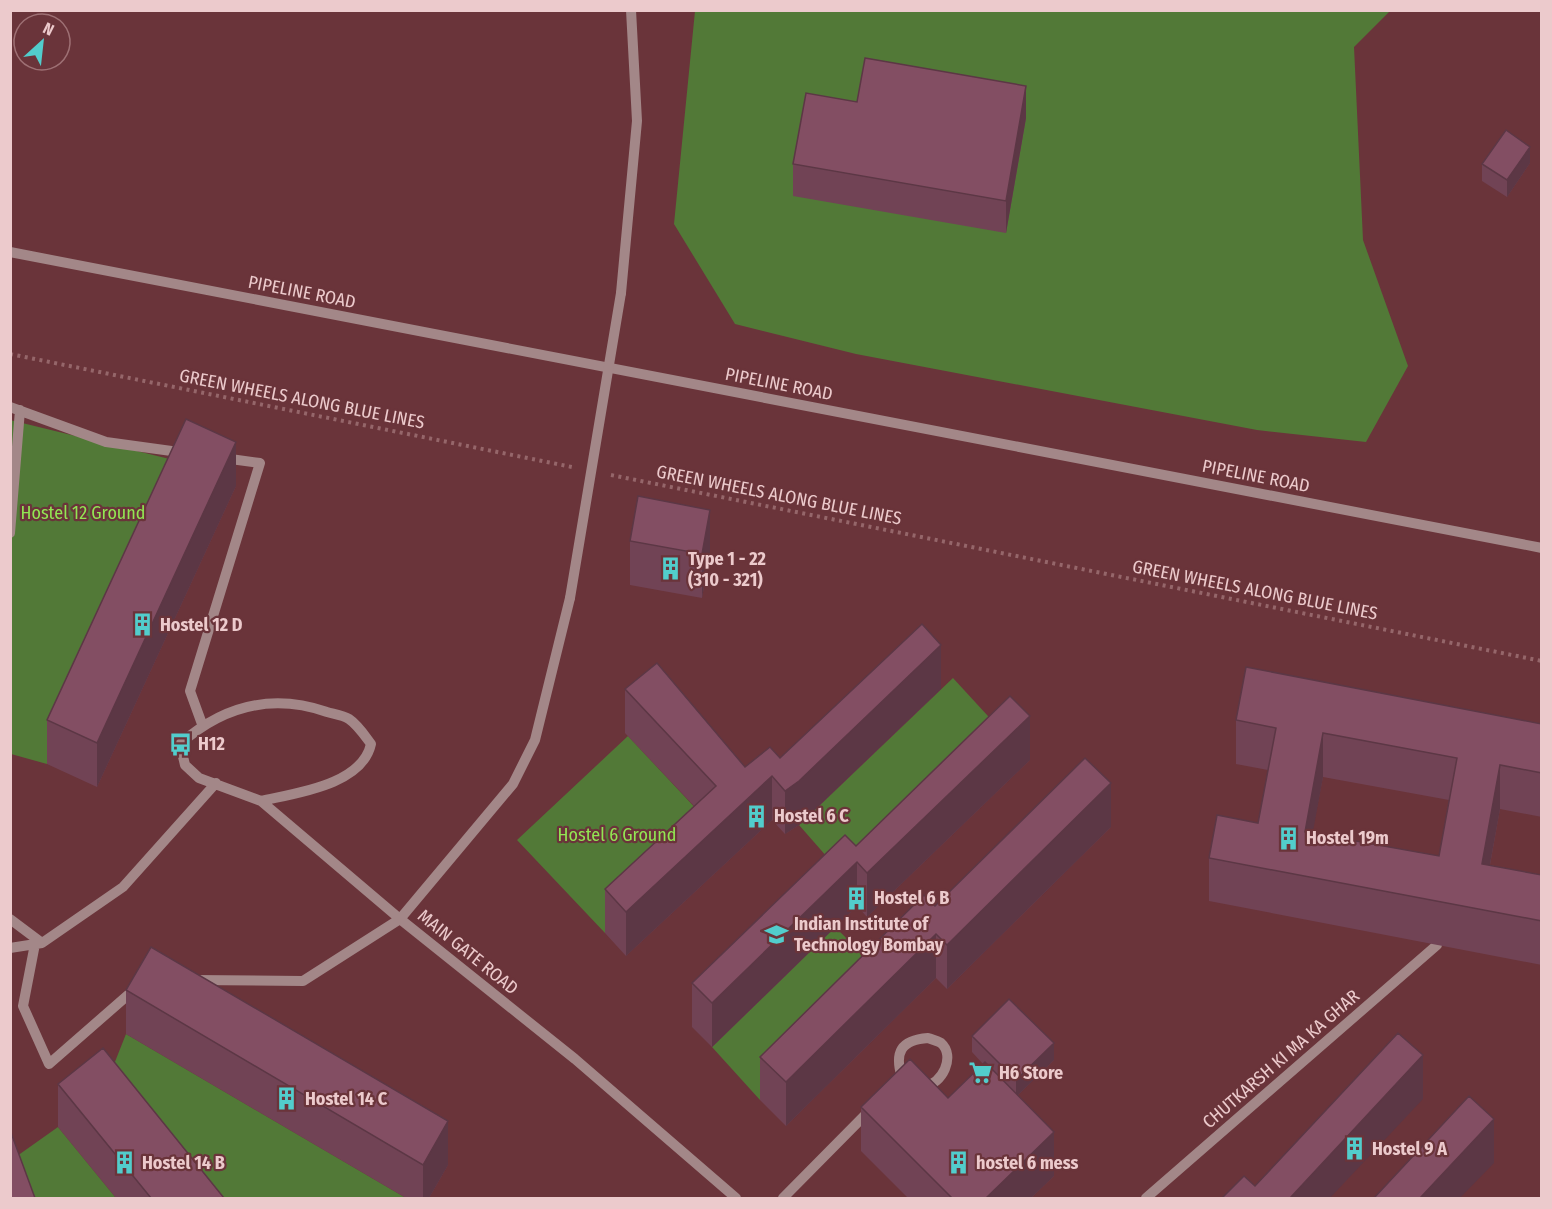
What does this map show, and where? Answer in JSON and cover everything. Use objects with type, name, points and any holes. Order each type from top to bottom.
[{"type":"street","points":[[180,979],[303,981],[399,919],[513,784],[535,740],[570,598],[621,293],[638,121],[631,10]]},
{"type":"street","name":"PIPELINE ROAD","points":[[10,252],[1542,548]]},
{"type":"street","points":[[10,533],[15,409],[106,442],[201,455]]},
{"type":"street","points":[[212,457],[260,463],[190,691],[202,724],[261,703],[288,703],[316,708],[349,719],[371,744],[368,756],[350,775],[302,792],[261,801]]},
{"type":"street","name":"MAIN GATE ROAD","points":[[202,724],[180,744],[185,765],[199,778],[261,801],[399,919],[575,1059],[736,1198]]},
{"type":"street","points":[[10,948],[38,943],[123,887],[216,783]]},
{"type":"street","points":[[10,919],[38,943]]},
{"type":"street","points":[[38,943],[23,1006],[49,1064],[146,979]]},
{"type":"street","name":"CHUTKARSH KI MA KA GHAR","points":[[1146,1198],[1437,945]]},
{"type":"street","points":[[928,1038],[940,1043],[946,1051],[947,1060],[944,1072],[934,1083],[924,1086],[898,1082],[900,1053],[904,1044],[914,1039],[928,1038]]},
{"type":"street","points":[[783,1198],[878,1102]]},
{"type":"path","name":"GREEN WHEELS ALONG BLUE LINES","points":[[10,354],[574,467]]},
{"type":"path","name":"GREEN WHEELS ALONG BLUE LINES","points":[[608,474],[1542,661]]},
{"type":"green space","points":[[695,11],[1390,11],[1354,47],[1363,240],[1408,366],[1366,442],[1257,430],[856,354],[735,324],[674,224]]},
{"type":"green space","name":"Hostel 12 Ground","points":[[10,420],[186,463],[47,764],[11,754]]},
{"type":"green space","points":[[953,678],[1010,740],[856,890],[799,825]]},
{"type":"green space","name":"Hostel 6 Ground","points":[[628,736],[716,830],[605,933],[517,840]]},
{"type":"green space","points":[[835,927],[886,977],[760,1100],[712,1047]]},
{"type":"green space","points":[[126,1034],[406,1198],[189,1198],[103,1092]]},
{"type":"green space","points":[[58,1127],[116,1198],[19,1198],[10,1161]]},
{"type":"building","points":[[865,58],[1026,86],[1006,201],[793,164],[806,93],[857,102]]},
{"type":"building","points":[[1506,130],[1530,147],[1507,180],[1482,164]]},
{"type":"building","points":[[186,419],[236,442],[97,743],[47,720]]},
{"type":"building","points":[[638,496],[710,510],[702,554],[630,541]]},
{"type":"building","points":[[922,624],[941,645],[799,781],[785,791],[772,776],[626,912],[605,889],[716,786],[625,689],[657,663],[745,767],[770,747],[780,758]]},
{"type":"building","points":[[1246,667],[1542,724],[1542,773],[1500,765],[1482,864],[1542,875],[1542,921],[1209,858],[1217,815],[1258,823],[1276,728],[1236,720]],"holes":[[[1323,733],[1457,758],[1439,856],[1305,832]]]},
{"type":"building","points":[[1010,696],[1030,716],[867,873],[857,862],[712,1003],[692,983],[845,835],[856,846]]},
{"type":"building","points":[[1085,758],[1111,783],[947,945],[936,934],[786,1082],[760,1057],[924,895],[935,906]]},
{"type":"building","points":[[151,947],[448,1121],[423,1165],[126,990]]},
{"type":"building","points":[[1009,999],[1054,1043],[1016,1080],[972,1036]]},
{"type":"building","points":[[1398,1033],[1423,1055],[1290,1198],[1222,1198],[1244,1176],[1255,1186]]},
{"type":"building","points":[[103,1048],[224,1198],[151,1198],[58,1084]]},
{"type":"building","points":[[910,1059],[948,1098],[985,1062],[1054,1132],[986,1198],[952,1198],[861,1107]]},
{"type":"building","points":[[1469,1096],[1494,1119],[1420,1198],[1374,1198]]},
{"type":"building","points":[[10,1130],[35,1198],[10,1198]]},
{"type":"place","name":"Type 1 - 22 (310 - 321)","points":[[670,569]]},
{"type":"place","name":"Hostel 12 D","points":[[142,625]]},
{"type":"place","name":"H12","points":[[180,744]]},
{"type":"place","name":"Hostel 6 C","points":[[756,816]]},
{"type":"place","name":"Hostel 19m","points":[[1288,838]]},
{"type":"place","name":"Hostel 6 B","points":[[856,898]]},
{"type":"place","name":"Indian Institute of Technology Bombay","points":[[776,934]]},
{"type":"place","name":"H6 Store","points":[[981,1073]]},
{"type":"place","name":"Hostel 14 C","points":[[287,1099]]},
{"type":"place","name":"Hostel 9 A","points":[[1354,1149]]},
{"type":"place","name":"Hostel 14 B","points":[[124,1163]]},
{"type":"place","name":"hostel 6 mess","points":[[958,1163]]}]
